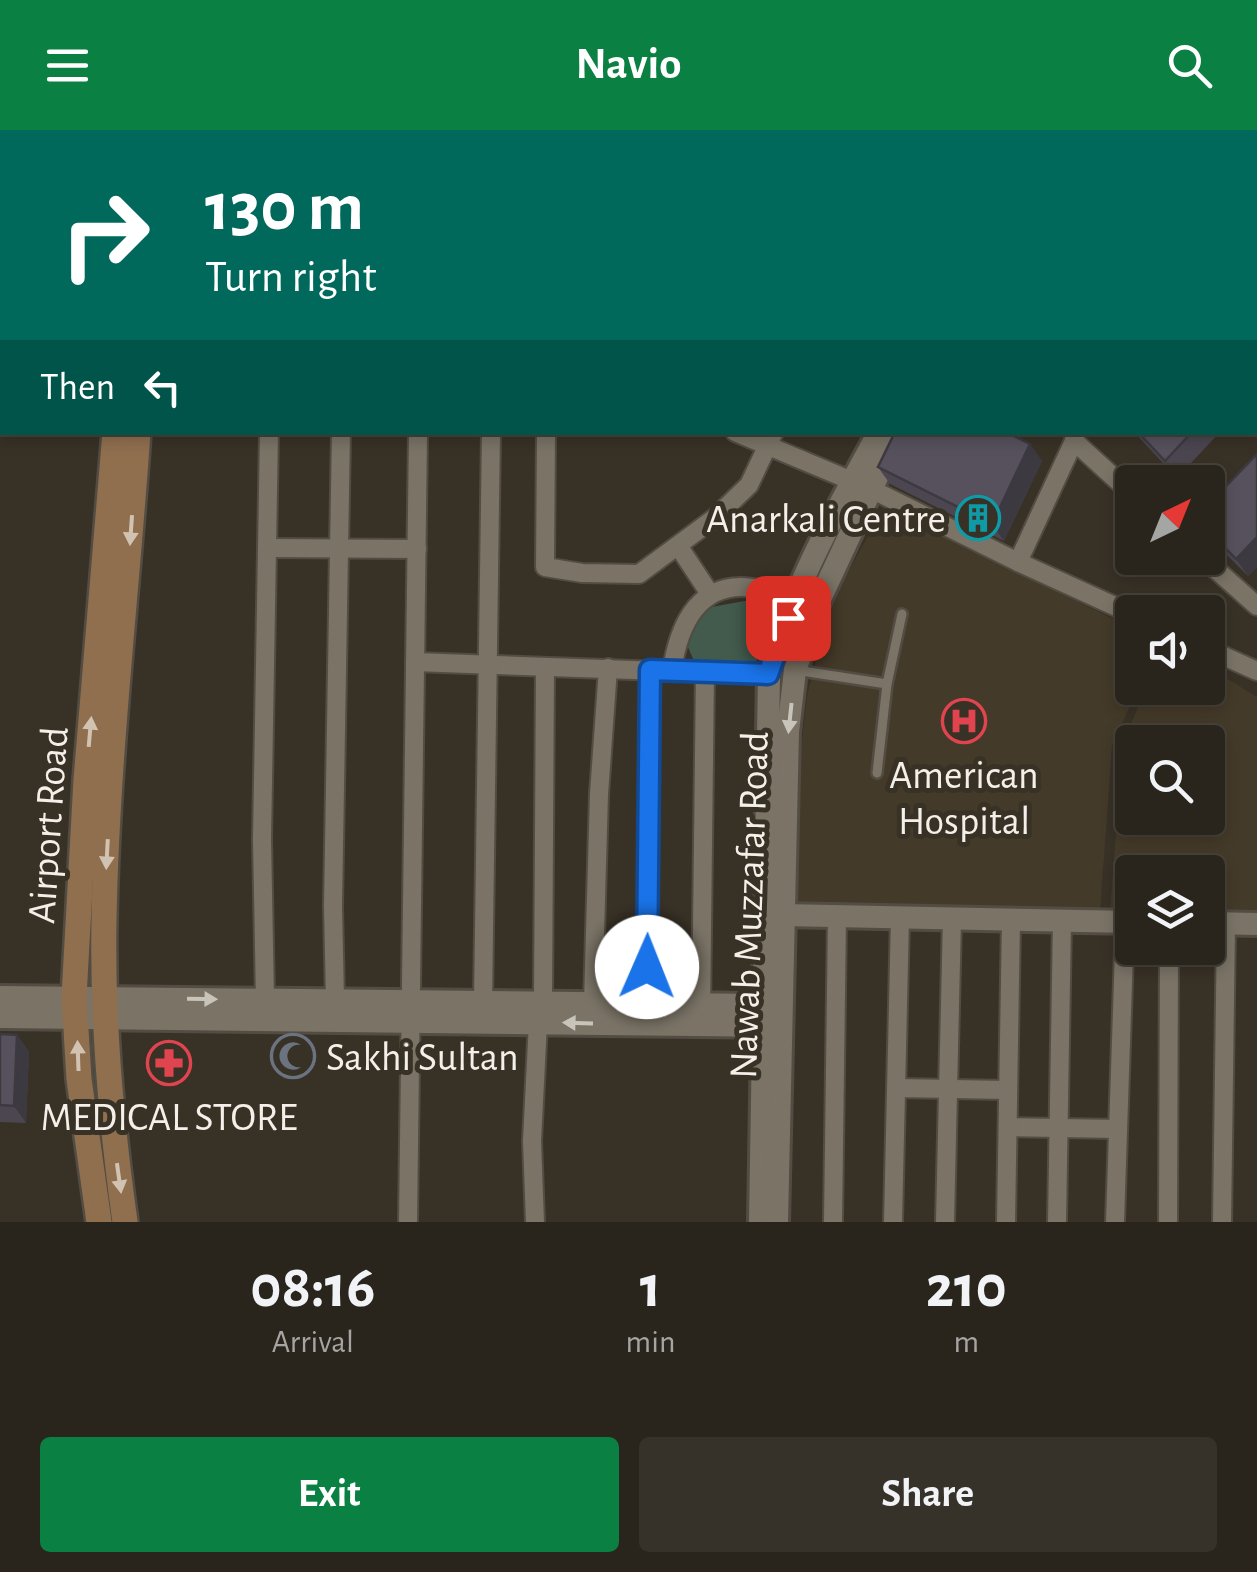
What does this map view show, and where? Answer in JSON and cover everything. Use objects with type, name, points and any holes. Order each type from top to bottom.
[{"type":"main road","name":"Airport Road","points":[[99,1222],[79,1079],[75,1008],[86,780],[115,435]]},
{"type":"main road","name":"Airport Road","points":[[125,1222],[110,1093],[104,918],[110,782],[138,435]]},
{"type":"street","points":[[265,1000],[262,840],[269,435]]},
{"type":"street","points":[[335,1000],[333,906],[342,435]]},
{"type":"street","points":[[408,1222],[418,435]]},
{"type":"street","points":[[482,1002],[492,435]]},
{"type":"street","points":[[546,435],[545,568],[639,574],[679,546],[749,485],[770,440],[1115,606]]},
{"type":"street","name":"Nawab Muzzafar Road","points":[[760,1222],[782,915],[788,732],[796,670],[878,435]]},
{"type":"street","name":"Nawab Muzzafar Road","points":[[777,1222],[768,674],[797,597],[896,435]]},
{"type":"street","points":[[1018,562],[1075,437],[1115,477]]},
{"type":"street","points":[[679,546],[710,594]]},
{"type":"street","points":[[267,548],[417,549]]},
{"type":"street","points":[[1223,575],[1257,606]]},
{"type":"street","points":[[672,670],[685,619],[710,594],[740,587],[797,597]]},
{"type":"street","points":[[1225,656],[1257,671]]},
{"type":"street","points":[[415,662],[768,674]]},
{"type":"street","points":[[535,1222],[532,1141],[540,1012],[545,667]]},
{"type":"street","points":[[593,1003],[599,794],[608,668]]},
{"type":"street","points":[[646,1004],[650,670]]},
{"type":"street","points":[[701,1015],[705,671]]},
{"type":"street","points":[[782,915],[1115,921]]},
{"type":"street","points":[[833,1222],[837,916]]},
{"type":"street","points":[[894,1222],[900,918]]},
{"type":"street","points":[[946,1222],[952,918]]},
{"type":"street","points":[[1006,1222],[1011,920]]},
{"type":"street","points":[[1057,1222],[1062,920]]},
{"type":"street","points":[[1225,923],[1257,924]]},
{"type":"street","points":[[1116,1222],[1126,965]]},
{"type":"street","points":[[1168,1222],[1170,965]]},
{"type":"street","points":[[1218,965],[1222,1222]]},
{"type":"street","points":[[0,997],[75,1008]]},
{"type":"street","points":[[107,1008],[335,1000],[410,1011],[482,1002],[540,1012],[593,1003],[646,1004],[701,1015]]},
{"type":"street","points":[[0,1017],[75,1008],[772,1016]]},
{"type":"street","points":[[896,1088],[1008,1090]]},
{"type":"street","points":[[1008,1127],[1118,1129]]},
{"type":"lane","points":[[876,773],[886,684],[902,614]]},
{"type":"lane","points":[[796,670],[886,684]]},
{"type":"shaded area","name":"American Hospital","points":[[884,507],[1115,620],[1115,705],[1130,705],[1121,725],[1115,725],[1100,913],[796,907],[790,846],[807,696],[831,603]]},
{"type":"shaded area","points":[[1225,677],[1257,697],[1257,914],[1225,913],[1225,855],[1115,855],[1115,911],[1110,911],[1116,835],[1225,835],[1225,725],[1131,725],[1139,705],[1225,705]]},
{"type":"green space","points":[[750,600],[781,609],[762,656],[746,665],[695,663],[686,643],[706,608]]},
{"type":"building","name":"Anarkali Centre","points":[[894,435],[1012,435],[1030,444],[992,524],[878,467]]},
{"type":"building","points":[[1141,435],[1189,435],[1165,461]]},
{"type":"building","points":[[1257,454],[1257,537],[1236,559],[1225,548],[1225,487]]},
{"type":"building","points":[[0,1034],[17,1035],[14,1106],[0,1105]]},
{"type":"place","name":"Anarkali Centre","points":[[978,518]]},
{"type":"place","name":"American Hospital","points":[[964,721]]},
{"type":"place","name":"Sakhi Sultan","points":[[293,1056]]},
{"type":"place","name":"MEDICAL STORE","points":[[169,1063]]},
{"type":"route","points":[[647,967],[650,670],[768,674],[788,618]]}]
